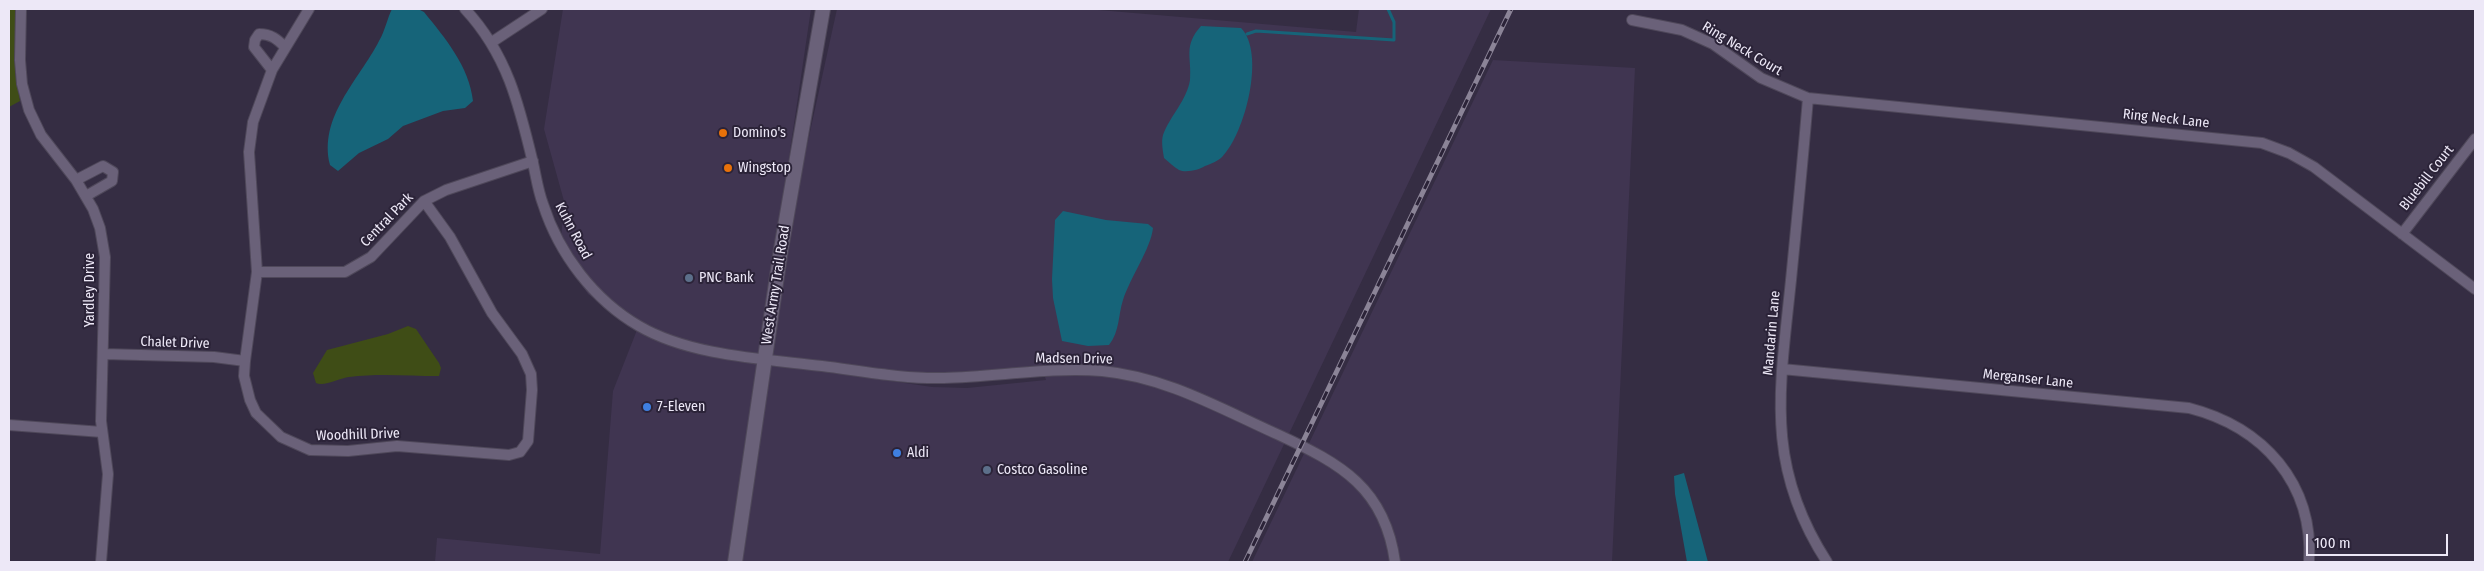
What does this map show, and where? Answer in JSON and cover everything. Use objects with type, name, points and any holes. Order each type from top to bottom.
[{"type":"main road","name":"West Army Trail Road","points":[[735,562],[781,249],[823,9]]},
{"type":"street","name":"Yardley Drive","points":[[21,9],[20,60],[26,102],[41,135],[76,180],[97,217],[105,258],[102,432],[108,474],[101,562]]},
{"type":"street","name":"Woodhill Drive","points":[[309,9],[299,29],[285,47],[272,70],[253,122],[249,152],[257,272],[244,376],[256,414],[281,437],[294,445],[310,450],[328,452],[397,446],[509,455],[520,452],[528,441],[532,390],[531,374],[522,354],[492,313],[450,237],[424,201]]},
{"type":"street","name":"Kuhn Road","points":[[465,9],[492,42],[516,96],[543,206],[563,248],[589,287],[616,311],[641,328],[667,339],[699,348],[765,359]]},
{"type":"street","points":[[492,42],[542,9]]},
{"type":"street","name":"Ring Neck Court","points":[[1632,20],[1682,30],[1713,44],[1769,82],[1808,98]]},
{"type":"street","points":[[272,70],[254,47],[255,40],[259,34],[266,34],[275,37],[285,47]]},
{"type":"street","name":"Ring Neck Lane","points":[[1808,98],[2262,143],[2283,150],[2308,164],[2475,289]]},
{"type":"street","name":"Mandarin Lane","points":[[1808,98],[1782,369],[1780,428],[1786,467],[1797,506],[1811,536],[1827,562]]},
{"type":"street","name":"Bluebill Court","points":[[2402,234],[2475,139]]},
{"type":"street","name":"Central Park","points":[[257,272],[345,272],[371,257],[424,201],[446,190],[533,162]]},
{"type":"street","points":[[76,180],[103,166],[113,172],[112,181],[86,196]]},
{"type":"street","name":"Chalet Drive","points":[[104,354],[214,358],[245,362]]},
{"type":"street","name":"Madsen Drive","points":[[765,359],[933,378],[1054,371],[1101,371],[1166,385],[1218,406],[1301,445],[1344,469],[1361,485],[1376,505],[1387,528],[1395,562]]},
{"type":"street","name":"Merganser Lane","points":[[1782,369],[2189,408],[2211,414],[2233,423],[2276,458],[2296,490],[2308,528],[2309,562]]},
{"type":"street","points":[[9,425],[102,432]]},
{"type":"shaded area","points":[[563,9],[811,9],[729,562],[435,562],[437,538],[600,554],[613,391],[637,330],[588,294],[560,253],[564,201],[544,129]]},
{"type":"shaded area","points":[[837,9],[1087,9],[1356,32],[1359,9],[1491,9],[1228,562],[740,562],[768,363],[932,387],[967,388],[1046,380],[1044,374],[950,380],[770,356],[790,223]]},
{"type":"shaded area","points":[[1493,60],[1635,68],[1612,562],[1252,562]]},
{"type":"green space","points":[[9,9],[16,9],[15,72],[20,101],[9,107]]},
{"type":"green space","points":[[408,326],[416,329],[439,363],[441,368],[439,376],[372,375],[349,377],[323,384],[316,383],[313,373],[327,350],[388,334]]},
{"type":"water","points":[[392,9],[418,9],[424,12],[455,53],[467,76],[473,101],[465,108],[443,111],[403,126],[388,139],[359,153],[338,171],[330,165],[328,147],[335,115],[342,100],[371,56]]},
{"type":"water","points":[[1201,26],[1241,28],[1248,40],[1252,55],[1250,93],[1238,131],[1222,157],[1199,169],[1182,171],[1164,158],[1162,138],[1186,94],[1190,80],[1190,46],[1195,33]]},
{"type":"water","points":[[1063,211],[1106,220],[1148,224],[1153,228],[1148,245],[1126,291],[1117,329],[1109,345],[1088,346],[1062,341],[1053,298],[1052,279],[1055,220]]},
{"type":"water","points":[[1684,473],[1708,562],[1687,562],[1675,494],[1674,476]]},
{"type":"waterway","points":[[1247,34],[1256,31],[1394,40],[1394,22],[1388,9]]},
{"type":"railway","points":[[1245,562],[1511,9]]},
{"type":"place","name":"Domino's","points":[[723,133]]},
{"type":"place","name":"Wingstop","points":[[728,168]]},
{"type":"place","name":"PNC Bank","points":[[689,278]]},
{"type":"place","name":"7-Eleven","points":[[647,407]]},
{"type":"place","name":"Aldi","points":[[897,453]]},
{"type":"place","name":"Costco Gasoline","points":[[987,470]]}]
